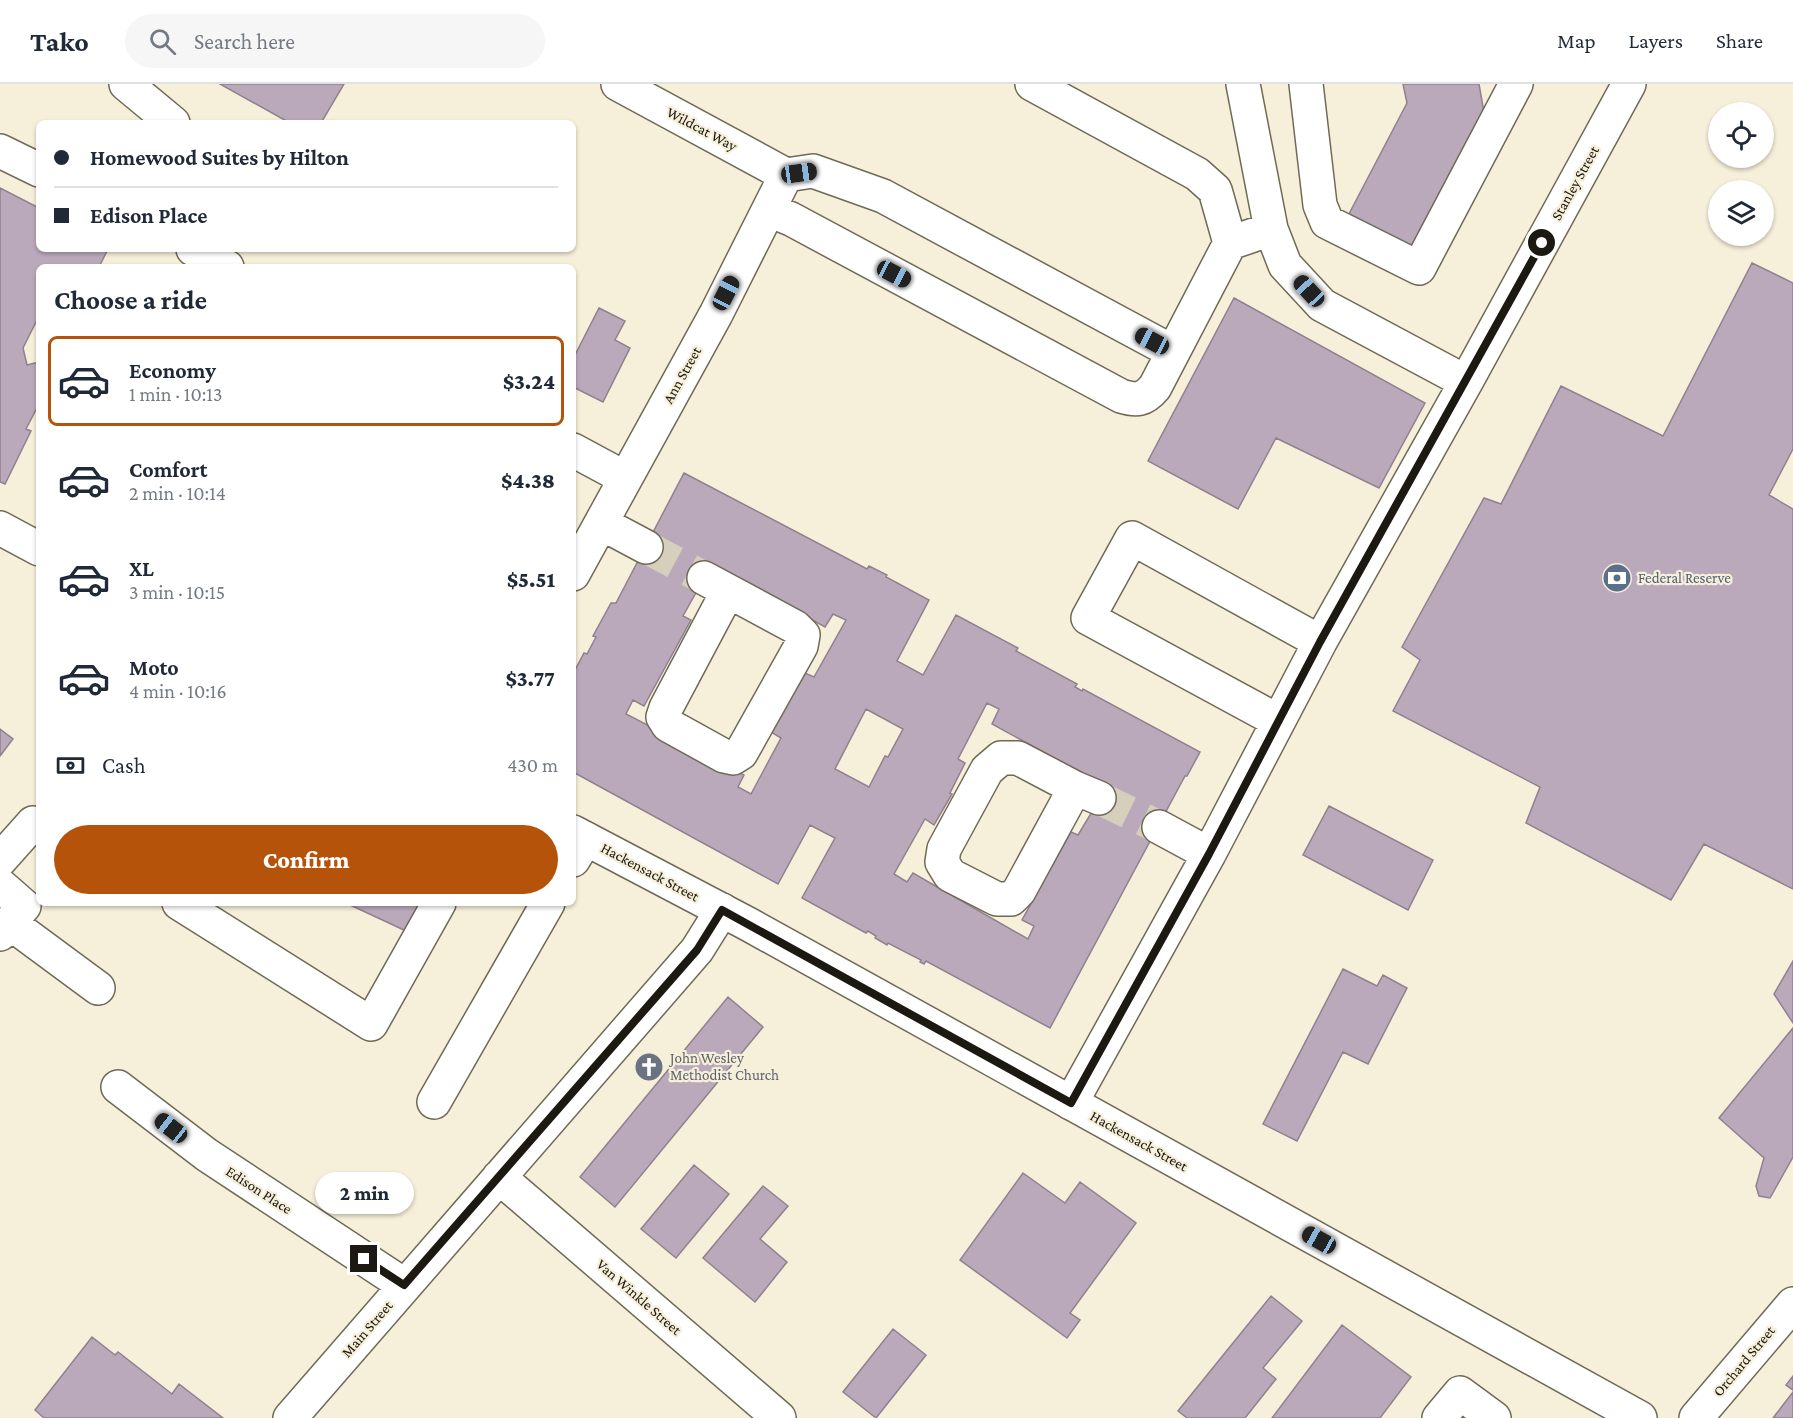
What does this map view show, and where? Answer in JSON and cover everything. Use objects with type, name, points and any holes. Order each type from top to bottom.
[{"type":"street","points":[[126,84],[169,120]]},
{"type":"street","name":"Wildcat Way","points":[[618,84],[786,175]]},
{"type":"street","points":[[769,210],[791,219],[1121,396],[1134,400],[1145,398],[1155,387],[1230,243],[1215,190],[1177,161],[1032,84]]},
{"type":"street","points":[[1243,84],[1271,229],[1285,265],[1322,304],[1466,382]]},
{"type":"street","points":[[1305,84],[1320,205],[1327,222],[1419,268],[1516,84]]},
{"type":"street","name":"Stanley Street","points":[[1071,1103],[1209,854],[1320,642],[1629,84]]},
{"type":"street","points":[[0,151],[36,169]]},
{"type":"street","points":[[786,175],[813,171],[883,196],[1173,352]]},
{"type":"street","name":"Ann Street","points":[[576,569],[716,314],[786,175]]},
{"type":"street","points":[[1215,190],[1260,175]]},
{"type":"street","points":[[1230,243],[1271,229]]},
{"type":"street","points":[[199,252],[221,264]]},
{"type":"street","points":[[576,452],[625,478]]},
{"type":"street","points":[[601,523],[646,547]]},
{"type":"street","points":[[0,528],[36,547]]},
{"type":"street","points":[[1278,722],[1088,618],[1132,538],[1320,642]]},
{"type":"street","points":[[716,584],[795,627],[803,635],[801,646],[741,753],[733,758],[724,756],[668,725],[663,717],[716,584]]},
{"type":"street","points":[[0,860],[33,823]]},
{"type":"street","points":[[1159,827],[1209,854]]},
{"type":"street","name":"Hackensack Street","points":[[577,844],[722,910],[1640,1418]]},
{"type":"street","points":[[0,885],[24,906],[5,928],[98,988]]},
{"type":"street","points":[[184,906],[371,1024],[437,906]]},
{"type":"street","points":[[434,1102],[546,906]]},
{"type":"street","name":"Main Street","points":[[290,1418],[697,950],[722,910]]},
{"type":"street","name":"Edison Place","points":[[118,1087],[207,1155],[404,1285]]},
{"type":"street","name":"Van Winkle Street","points":[[500,1177],[779,1418]]},
{"type":"street","name":"Orchard Street","points":[[1696,1418],[1793,1304]]},
{"type":"street","points":[[1439,1418],[1460,1393],[1494,1418]]},
{"type":"building","points":[[220,84],[344,84],[323,120],[285,120]]},
{"type":"building","points":[[1403,84],[1479,84],[1485,118],[1416,249],[1349,214],[1407,103]]},
{"type":"building","points":[[0,188],[36,206],[36,252],[106,252],[100,264],[36,264],[36,322],[23,348],[27,365],[36,363],[36,410],[26,429],[31,431],[5,484],[0,482]]},
{"type":"building","name":"Federal Reserve","points":[[1752,263],[1793,283],[1793,449],[1769,495],[1793,509],[1793,889],[1704,844],[1671,900],[1526,823],[1540,787],[1393,711],[1420,660],[1402,647],[1484,498],[1501,504],[1561,386],[1663,436]]},
{"type":"building","points":[[1234,298],[1425,403],[1379,488],[1276,438],[1238,509],[1148,461]]},
{"type":"building","points":[[599,308],[625,321],[615,340],[630,348],[603,402],[576,388],[576,353]]},
{"type":"building","points":[[684,473],[867,569],[869,566],[887,575],[886,577],[929,600],[897,661],[923,675],[956,615],[1018,648],[1016,651],[1077,684],[1075,687],[1082,691],[1083,689],[1200,752],[1050,1028],[926,961],[924,964],[920,962],[921,960],[888,943],[887,945],[868,931],[866,933],[802,898],[835,838],[810,825],[778,884],[576,774],[576,668],[584,653],[587,654],[596,637],[593,636],[611,603],[616,603]],"holes":[[[712,564],[825,627],[833,614],[846,620],[814,677],[805,673],[771,732],[781,738],[751,794],[738,787],[744,775],[626,714],[633,700],[644,706],[691,620],[683,616]],[[987,703],[999,709],[992,724],[1107,787],[1078,835],[1071,832],[1022,920],[1034,926],[1028,939],[913,873],[907,882],[894,874],[925,819],[934,825],[952,794],[950,793],[965,763],[958,759]],[[866,709],[903,729],[888,757],[885,756],[869,787],[835,769]]]},
{"type":"building","points":[[0,729],[13,739],[0,756]]},
{"type":"building","points":[[1329,806],[1433,860],[1408,910],[1303,855]]},
{"type":"building","points":[[352,906],[420,906],[408,932]]},
{"type":"building","points":[[1793,961],[1793,1023],[1774,994]]},
{"type":"building","points":[[1343,969],[1377,986],[1383,975],[1407,988],[1368,1064],[1343,1052],[1297,1141],[1263,1124]]},
{"type":"building","points":[[728,997],[763,1027],[615,1207],[580,1177]]},
{"type":"building","points":[[1793,1028],[1793,1157],[1770,1198],[1759,1196],[1756,1186],[1764,1158],[1719,1118]]},
{"type":"building","points":[[694,1165],[729,1194],[676,1258],[641,1229]]},
{"type":"building","points":[[1023,1173],[1065,1203],[1080,1182],[1136,1223],[1070,1313],[1080,1320],[1067,1338],[960,1260]]},
{"type":"building","points":[[763,1186],[788,1206],[760,1239],[787,1262],[755,1302],[703,1258]]},
{"type":"building","points":[[1271,1296],[1302,1321],[1263,1368],[1276,1379],[1245,1418],[1187,1418],[1178,1411]]},
{"type":"building","points":[[1342,1325],[1411,1377],[1380,1418],[1272,1418]]},
{"type":"building","points":[[893,1329],[926,1355],[876,1418],[843,1392]]},
{"type":"building","points":[[92,1337],[115,1355],[118,1352],[172,1394],[179,1384],[223,1418],[44,1418],[35,1410]]},
{"type":"building","points":[[1793,1376],[1793,1390],[1786,1385]]},
{"type":"building","points":[[1793,1392],[1793,1418],[1773,1418]]},
{"type":"tunnel","points":[[646,547],[704,578]]},
{"type":"tunnel","points":[[1099,798],[1159,827]]},
{"type":"place","name":"Federal Reserve","points":[[1617,578]]},
{"type":"place","name":"John Wesley Methodist Church","points":[[649,1067]]},
{"type":"route","points":[[364,1259],[404,1285],[697,950],[722,910],[1071,1103],[1209,854],[1320,642],[1542,243]]}]
